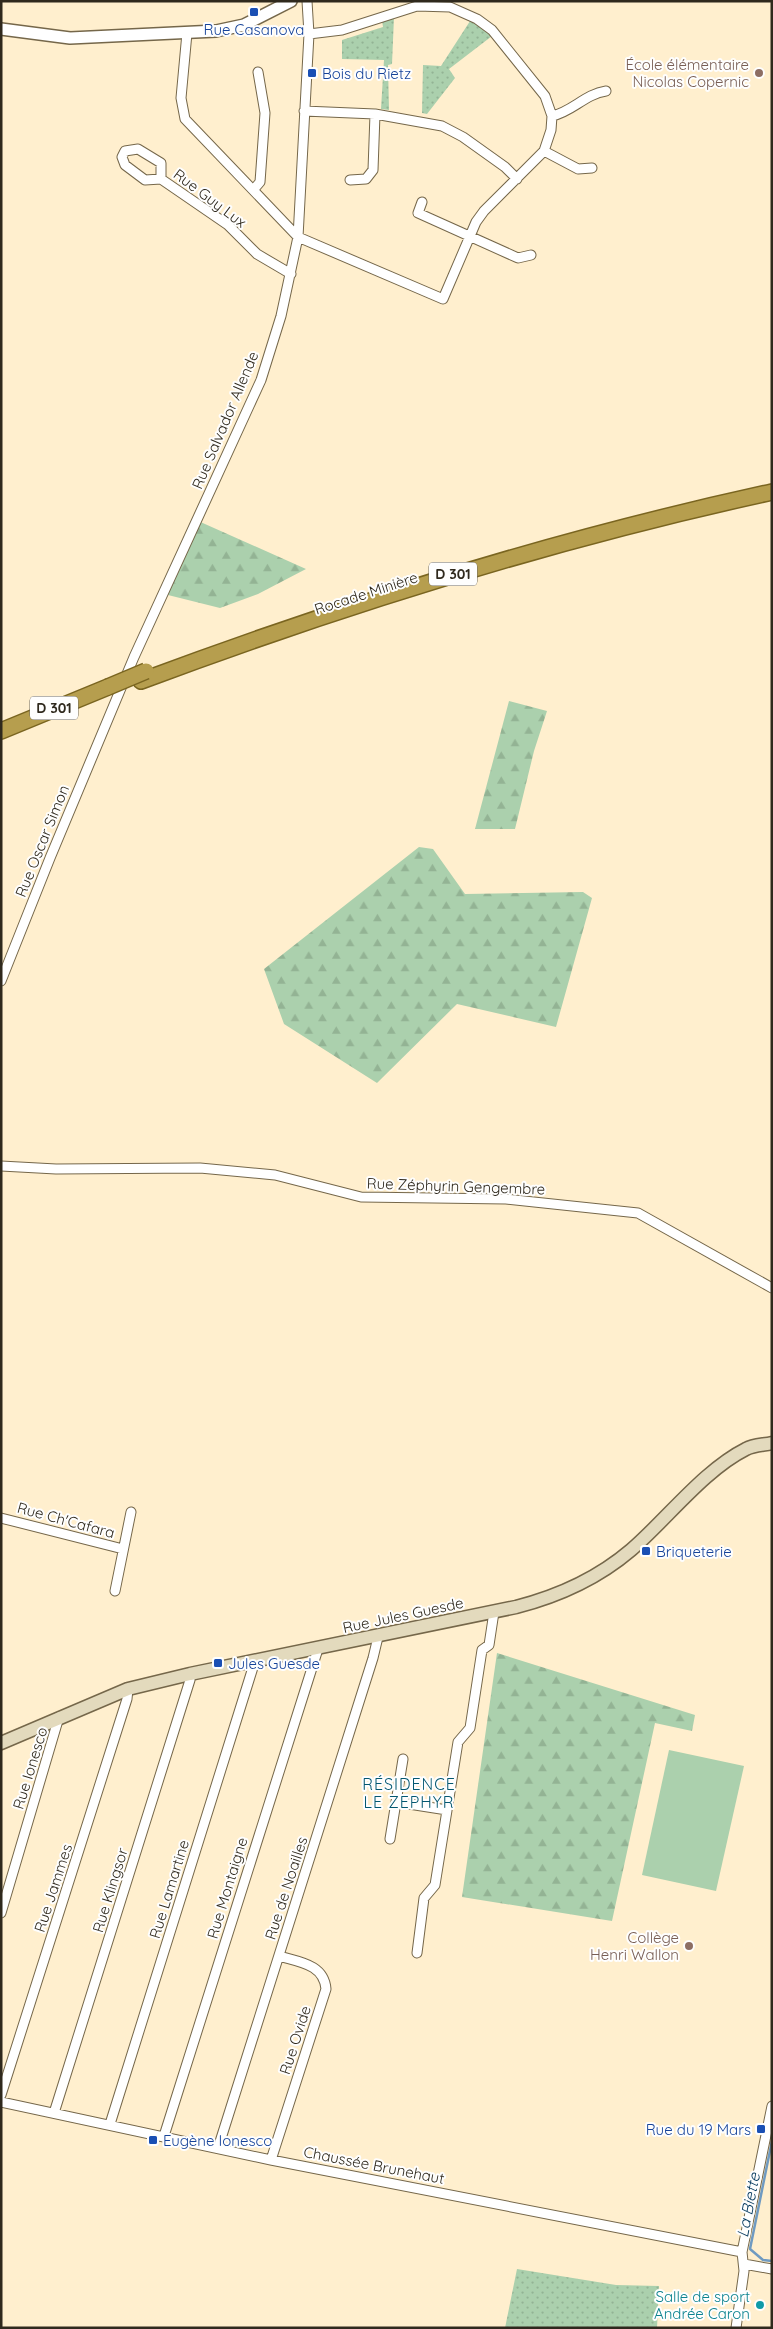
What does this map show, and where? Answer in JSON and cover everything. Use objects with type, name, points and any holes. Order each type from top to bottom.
[{"type":"highway","name":"Rocade Minière","points":[[1,731],[323,606],[469,560],[604,523],[772,483]]},
{"type":"highway","name":"Rocade Minière","points":[[144,676],[295,624],[478,566],[630,525],[772,492]]},
{"type":"highway","name":"Rocade Minière","points":[[1,738],[107,690]]},
{"type":"main road","name":"Rue Jules Guesde","points":[[1,1742],[128,1689],[190,1674],[318,1650],[494,1612],[559,1595],[600,1573],[632,1550],[713,1472],[731,1458],[748,1448],[772,1443]]},
{"type":"street","points":[[1,29],[70,38],[216,31],[244,25],[291,1]]},
{"type":"street","name":"Rue Salvador Allende","points":[[111,712],[134,657],[260,380],[281,316],[298,236],[309,34],[307,1]]},
{"type":"street","points":[[187,33],[181,98],[186,119],[298,236],[443,299],[470,237],[484,211],[544,151],[551,130],[552,116],[545,96],[492,30],[477,19],[450,7],[417,6],[342,30],[309,34]]},
{"type":"street","points":[[254,189],[260,182],[265,113],[258,72]]},
{"type":"street","points":[[552,116],[565,113],[592,93],[606,91]]},
{"type":"street","points":[[304,110],[375,114],[442,126],[463,137],[505,167],[517,179]]},
{"type":"street","points":[[350,180],[366,179],[373,170],[375,114]]},
{"type":"street","name":"Rue Guy Lux","points":[[161,178],[160,163],[138,150],[125,151],[122,156],[126,165],[145,180],[161,178],[228,225],[257,254],[291,274]]},
{"type":"street","points":[[544,151],[578,169],[592,168]]},
{"type":"street","points":[[422,202],[418,213],[518,258],[531,255]]},
{"type":"street","name":"Rue Oscar Simon","points":[[1,981],[111,712]]},
{"type":"street","name":"Rue Zéphyrin Gengembre","points":[[1,1166],[56,1169],[200,1168],[276,1175],[361,1197],[506,1199],[638,1213],[772,1288]]},
{"type":"street","name":"Rue Ch'Cafara","points":[[115,1591],[131,1512]]},
{"type":"street","name":"Rue Ch'Cafara","points":[[1,1518],[124,1549]]},
{"type":"street","points":[[417,1953],[424,1898],[435,1885],[458,1742],[470,1728],[482,1650],[489,1645],[494,1612]]},
{"type":"street","name":"Rue de Noailles","points":[[218,2148],[373,1658],[378,1637]]},
{"type":"street","name":"Rue Montaigne","points":[[164,2136],[318,1650]]},
{"type":"street","name":"Rue Lamartine","points":[[110,2124],[255,1661]]},
{"type":"street","name":"Rue Klingsor","points":[[54,2114],[190,1680],[190,1674]]},
{"type":"street","name":"Rue Jammes","points":[[1,2095],[124,1708],[128,1689]]},
{"type":"street","name":"Rue Ionesco","points":[[1,1913],[59,1717]]},
{"type":"street","points":[[390,1839],[403,1759]]},
{"type":"street","points":[[396,1802],[447,1810]]},
{"type":"street","name":"Rue Ovide","points":[[271,2160],[326,1989],[326,1980],[316,1967],[279,1956]]},
{"type":"street","name":"Chaussée Brunehaut","points":[[1,2102],[271,2160],[742,2252]]},
{"type":"street","points":[[736,2328],[744,2264],[742,2252],[772,2106]]},
{"type":"street","points":[[744,2264],[772,2269]]},
{"type":"green space","points":[[394,17],[392,64],[388,65],[389,110],[381,109],[384,60],[342,59],[342,40],[383,27],[382,20]]},
{"type":"green space","points":[[472,18],[492,36],[449,69],[455,78],[427,114],[422,113],[423,65],[441,66]]},
{"type":"green space","points":[[196,520],[306,569],[258,594],[220,608],[164,594]]},
{"type":"green space","points":[[509,701],[547,711],[534,751],[515,829],[475,829]]},
{"type":"green space","points":[[419,847],[433,849],[465,894],[583,892],[592,898],[556,1027],[457,1004],[377,1083],[284,1024],[264,969]]},
{"type":"green space","points":[[497,1653],[695,1715],[692,1731],[655,1723],[612,1921],[462,1897]]},
{"type":"green space","points":[[669,1750],[744,1766],[716,1891],[642,1875]]},
{"type":"green space","points":[[517,2269],[616,2285],[659,2286],[657,2328],[505,2328]]},
{"type":"waterway","name":"La Biette","points":[[772,2141],[750,2249],[763,2260],[772,2261]]},
{"type":"place","name":"Rue Casanova","points":[[254,12]]},
{"type":"place","name":"Bois du Rietz","points":[[312,73]]},
{"type":"place","name":"École élémentaire Nicolas Copernic","points":[[759,73]]},
{"type":"place","name":"Briqueterie","points":[[646,1551]]},
{"type":"place","name":"Jules Guesde","points":[[218,1663]]},
{"type":"place","name":"Collège Henri Wallon","points":[[689,1946]]},
{"type":"place","name":"Rue du 19 Mars","points":[[761,2129]]},
{"type":"place","name":"Eugène Ionesco","points":[[153,2140]]},
{"type":"place","name":"Salle de sport Andrée Caron","points":[[760,2305]]},
{"type":"district","name":"RÉSIDENCE LE ZEPHYR","points":[[409,1793]]}]
